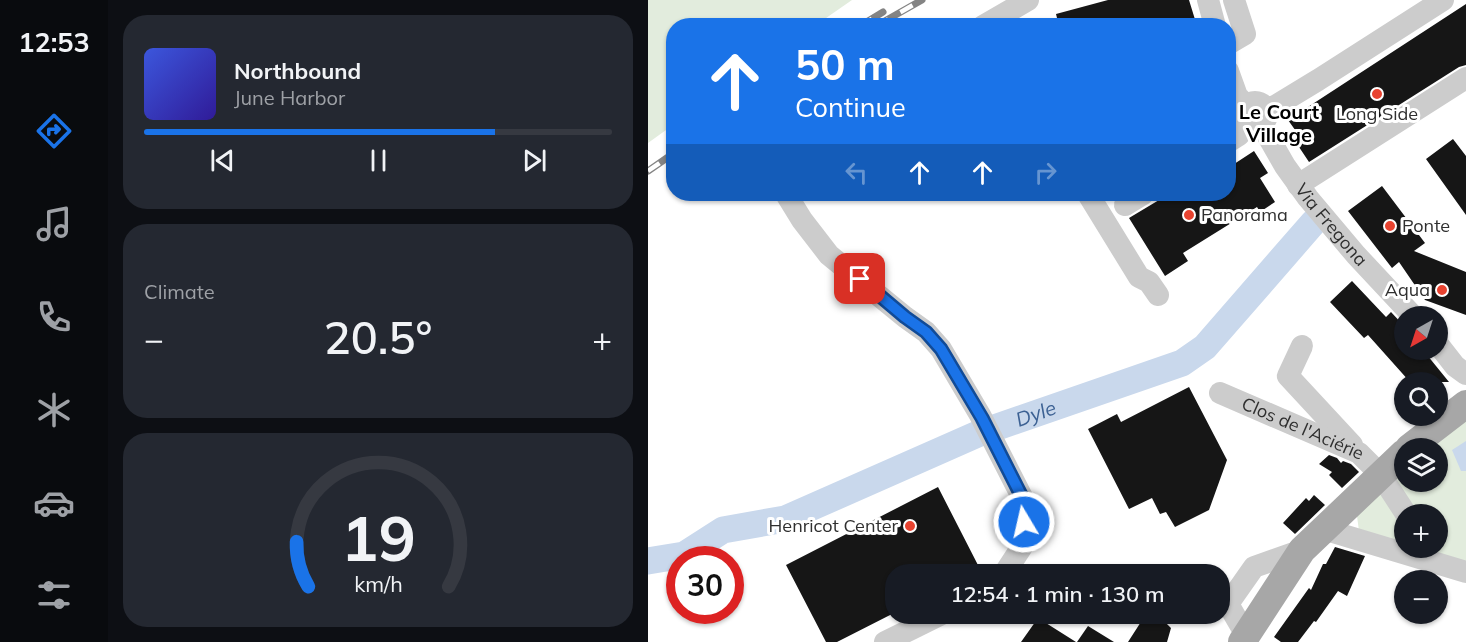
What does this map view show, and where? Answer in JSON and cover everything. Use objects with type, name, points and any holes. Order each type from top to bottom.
[{"type":"main road","points":[[1421,438],[1466,404]]},
{"type":"main road","points":[[1244,638],[1302,550],[1394,462]]},
{"type":"street","points":[[996,18],[1028,0]]},
{"type":"street","points":[[1208,0],[1213,18]]},
{"type":"street","points":[[1234,0],[1235,18]]},
{"type":"street","points":[[1236,137],[1255,115],[1275,106],[1318,80],[1443,0]]},
{"type":"street","points":[[1303,192],[1466,78]]},
{"type":"street","name":"Via Fregona","points":[[1236,93],[1255,115],[1303,192],[1356,255],[1404,306]]},
{"type":"street","points":[[790,201],[829,255],[926,332],[941,349],[982,418],[1024,501],[1025,542],[1011,564]]},
{"type":"street","points":[[1093,203],[1139,277],[1149,282],[1158,295]]},
{"type":"street","points":[[1302,346],[1288,376],[1359,453]]},
{"type":"street","points":[[1448,355],[1461,370],[1466,390]]},
{"type":"street","name":"Clos de l'Aciérie","points":[[1220,393],[1359,453],[1380,474],[1400,504]]},
{"type":"street","points":[[1323,529],[1447,561]]},
{"type":"street","points":[[1230,591],[1254,567],[1302,550]]},
{"type":"street","points":[[1230,613],[1244,638]]},
{"type":"street","points":[[885,642],[930,624]]},
{"type":"green space","points":[[648,0],[852,0],[826,18],[666,18],[666,130],[648,143]]},
{"type":"green space","points":[[1466,416],[1466,565],[1443,558],[1448,558],[1448,504],[1394,504],[1394,542],[1359,531],[1357,516],[1394,475],[1394,492],[1448,492],[1448,438],[1434,438]]},
{"type":"water","points":[[1466,441],[1466,471],[1461,471],[1452,450]]},
{"type":"building","points":[[1108,0],[1189,0],[1195,18],[1057,18],[1056,14]]},
{"type":"building","name":"Long Side","points":[[1466,4],[1466,65],[1459,67],[1309,162],[1293,138],[1298,134],[1288,120]]},
{"type":"building","points":[[1453,139],[1466,156],[1466,215],[1426,159]]},
{"type":"building","name":"Panorama","points":[[1254,151],[1268,173],[1260,178],[1275,202],[1260,212],[1257,207],[1183,253],[1188,261],[1165,276],[1129,218],[1157,201],[1236,201],[1236,163]]},
{"type":"building","points":[[1382,186],[1425,243],[1414,251],[1466,272],[1466,315],[1448,308],[1448,306],[1425,300],[1399,262],[1392,268],[1348,211]]},
{"type":"building","points":[[1352,281],[1386,317],[1391,312],[1394,315],[1394,360],[1431,360],[1441,372],[1401,372],[1368,335],[1364,338],[1330,302]]},
{"type":"building","points":[[1189,387],[1227,460],[1209,510],[1175,527],[1166,512],[1160,514],[1152,498],[1129,509],[1088,429],[1117,414],[1121,422]]},
{"type":"building","points":[[1329,455],[1337,458],[1341,463],[1343,461],[1351,464],[1359,472],[1342,488],[1329,475],[1332,472],[1319,464]]},
{"type":"building","name":"Henricot Center","points":[[938,487],[977,564],[885,564],[885,618],[837,642],[826,642],[786,565]]},
{"type":"building","points":[[1314,495],[1325,505],[1295,534],[1283,523],[1306,498],[1309,501]]},
{"type":"building","points":[[1335,547],[1365,556],[1347,596],[1338,591],[1316,622],[1314,621],[1298,642],[1281,642],[1274,637],[1309,588],[1311,590],[1323,564],[1326,564]]},
{"type":"building","points":[[1034,624],[1048,624],[1076,642],[1021,642]]},
{"type":"building","points":[[1140,624],[1167,624],[1171,628],[1167,642],[1128,642]]},
{"type":"building","points":[[1088,626],[1114,642],[1077,642]]},
{"type":"waterway","name":"Dyle","points":[[648,561],[684,555],[723,530],[785,519],[980,433],[1182,363],[1205,347],[1313,223]]},
{"type":"railway","points":[[890,18],[922,0]]},
{"type":"railway","points":[[873,18],[883,12]]},
{"type":"railway","points":[[648,171],[666,159]]},
{"type":"place","name":"Long Side","points":[[1377,94]]},
{"type":"place","name":"Panorama","points":[[1189,215]]},
{"type":"place","name":"Ponte","points":[[1390,226]]},
{"type":"place","name":"Aqua","points":[[1442,290]]},
{"type":"place","name":"Henricot Center","points":[[910,526]]},
{"type":"district","name":"Le Court Village","points":[[1279,124]]},
{"type":"route","points":[[860,279],[926,332],[941,349],[1001,453],[1024,501],[1024,522]]}]
